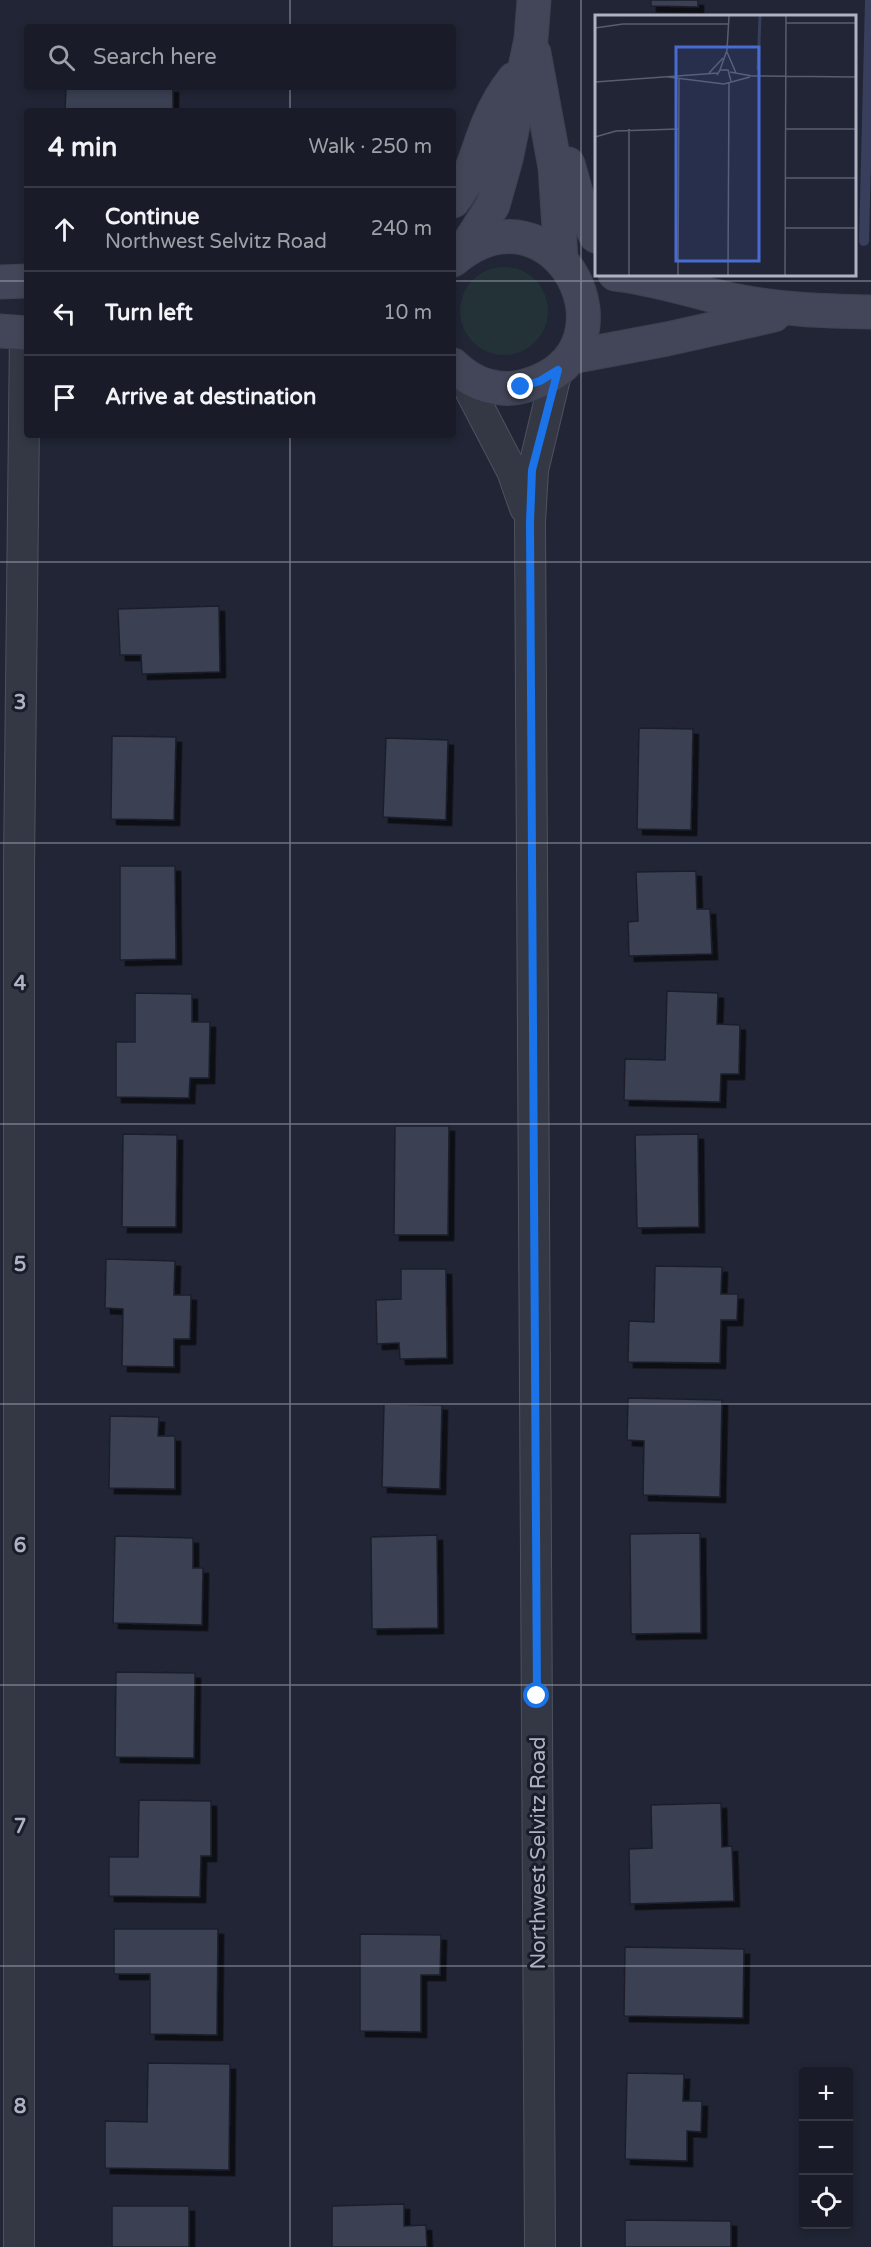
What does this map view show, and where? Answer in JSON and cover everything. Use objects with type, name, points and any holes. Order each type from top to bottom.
[{"type":"main road","points":[[459,255],[493,205],[507,159],[531,53],[534,0]]},
{"type":"main road","points":[[456,197],[478,156],[499,99],[531,53]]},
{"type":"main road","points":[[531,53],[552,92],[579,203],[595,232]]},
{"type":"main road","points":[[531,53],[555,167],[595,262]]},
{"type":"main road","points":[[459,255],[484,240],[505,237],[525,239],[595,269]]},
{"type":"main road","points":[[457,369],[479,384],[499,389],[521,387],[540,381],[564,363],[580,336],[584,315],[581,295],[595,276]]},
{"type":"main road","points":[[622,276],[736,301],[796,311],[871,312]]},
{"type":"main road","points":[[0,282],[24,281]]},
{"type":"main road","points":[[564,363],[737,322],[796,311]]},
{"type":"street","points":[[17,333],[9,866],[19,2247]]},
{"type":"street","name":"Northwest Selvitz Road","points":[[540,2247],[530,522],[532,470],[564,363]]},
{"type":"street","name":"Northwest Selvitz Road","points":[[457,369],[512,471],[530,522]]},
{"type":"shaded area","points":[[504,267],[529,274],[541,286],[548,311],[541,336],[529,348],[504,355],[479,348],[467,336],[460,311],[467,286],[479,274]]},
{"type":"building","points":[[651,0],[698,0],[698,7],[651,6]]},
{"type":"building","points":[[66,90],[173,90],[173,108],[65,108]]},
{"type":"building","points":[[219,606],[220,672],[142,674],[141,655],[120,655],[118,609]]},
{"type":"building","points":[[639,728],[693,729],[691,830],[637,829]]},
{"type":"building","points":[[112,736],[176,737],[174,820],[111,819]]},
{"type":"building","points":[[386,738],[448,740],[446,820],[383,817]]},
{"type":"building","points":[[120,866],[175,866],[176,959],[120,960]]},
{"type":"building","points":[[696,871],[697,909],[710,909],[712,954],[629,956],[628,922],[638,921],[636,872]]},
{"type":"building","points":[[667,991],[718,993],[717,1024],[740,1025],[739,1074],[721,1074],[720,1102],[624,1100],[625,1059],[665,1060]]},
{"type":"building","points":[[135,993],[192,994],[192,1022],[210,1022],[209,1078],[190,1078],[189,1098],[116,1097],[116,1042],[135,1042]]},
{"type":"building","points":[[395,1126],[449,1126],[448,1235],[394,1235]]},
{"type":"building","points":[[123,1134],[177,1135],[176,1227],[122,1227]]},
{"type":"building","points":[[698,1134],[699,1227],[637,1228],[635,1135]]},
{"type":"building","points":[[106,1259],[175,1261],[174,1295],[191,1295],[190,1339],[174,1339],[174,1367],[122,1366],[123,1309],[105,1308]]},
{"type":"building","points":[[655,1266],[722,1267],[721,1294],[738,1294],[737,1320],[721,1320],[720,1363],[628,1362],[629,1321],[654,1322]]},
{"type":"building","points":[[401,1269],[446,1269],[447,1358],[400,1359],[399,1343],[377,1344],[376,1300],[401,1299]]},
{"type":"building","points":[[628,1398],[722,1400],[720,1497],[643,1495],[644,1441],[627,1440]]},
{"type":"building","points":[[384,1404],[442,1405],[440,1489],[382,1487]]},
{"type":"building","points":[[110,1416],[159,1417],[158,1436],[175,1436],[175,1489],[109,1488]]},
{"type":"building","points":[[700,1533],[701,1633],[631,1634],[630,1534]]},
{"type":"building","points":[[437,1535],[438,1628],[372,1629],[371,1537]]},
{"type":"building","points":[[115,1536],[193,1538],[193,1568],[203,1568],[202,1625],[113,1623]]},
{"type":"building","points":[[116,1672],[195,1673],[194,1758],[115,1757]]},
{"type":"building","points":[[139,1800],[211,1801],[211,1856],[201,1856],[200,1897],[109,1896],[109,1857],[138,1857]]},
{"type":"building","points":[[721,1803],[722,1847],[732,1846],[734,1901],[630,1904],[629,1849],[652,1848],[651,1805]]},
{"type":"building","points":[[114,1929],[218,1929],[217,2035],[150,2034],[150,1974],[114,1974]]},
{"type":"building","points":[[360,1934],[441,1935],[440,1975],[421,1975],[421,2032],[360,2031]]},
{"type":"building","points":[[625,1947],[744,1949],[743,2018],[624,2016]]},
{"type":"building","points":[[148,2063],[230,2064],[229,2170],[105,2168],[105,2121],[147,2122]]},
{"type":"building","points":[[627,2073],[684,2074],[683,2101],[702,2101],[701,2132],[687,2131],[687,2161],[625,2159]]},
{"type":"building","points":[[404,2204],[404,2226],[426,2225],[427,2247],[332,2247],[332,2206]]},
{"type":"building","points":[[112,2206],[189,2206],[189,2247],[112,2247]]},
{"type":"building","points":[[625,2220],[731,2221],[731,2247],[625,2247]]},
{"type":"waterway","points":[[864,241],[870,0]]},
{"type":"route","points":[[521,387],[540,381],[558,370],[532,470],[530,522],[537,1696]]}]
